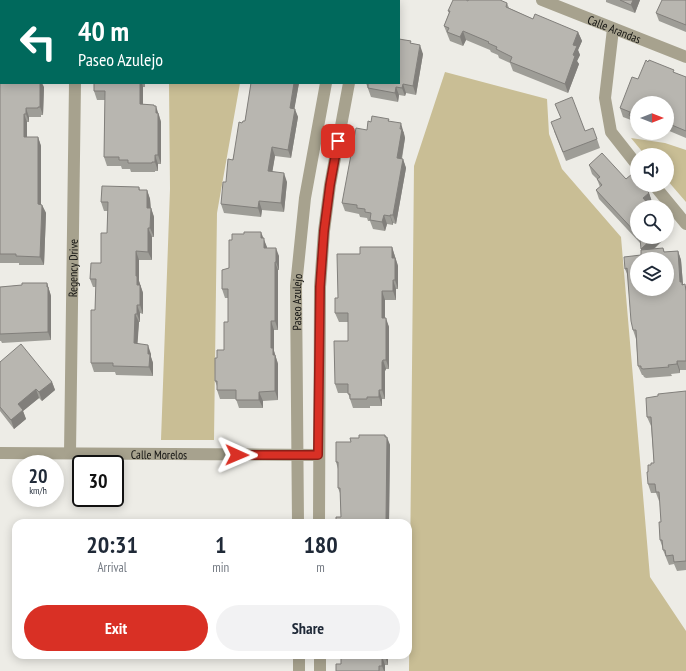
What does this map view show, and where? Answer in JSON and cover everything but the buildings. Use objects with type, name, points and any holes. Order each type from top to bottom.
[{"type":"street","name":"Calle Arandas","points":[[542,0],[686,58]]},
{"type":"street","points":[[612,29],[605,98],[611,132],[630,156]]},
{"type":"street","name":"Regency Drive","points":[[70,453],[75,84]]},
{"type":"street","name":"Paseo Azulejo","points":[[298,519],[296,286],[305,198],[326,84]]},
{"type":"street","name":"Paseo Azulejo","points":[[319,519],[318,455],[320,287],[330,185],[349,84]]},
{"type":"street","points":[[660,192],[686,224]]},
{"type":"street","name":"Calle Morelos","points":[[0,453],[318,455]]},
{"type":"street","points":[[299,659],[299,671]]},
{"type":"street","points":[[320,659],[320,671]]},
{"type":"shaded area","points":[[445,72],[547,99],[549,134],[562,169],[621,237],[650,577],[686,631],[686,671],[409,671],[409,659],[412,659],[412,519],[411,519],[414,166]]},
{"type":"shaded area","points":[[169,84],[240,84],[217,213],[214,440],[161,440],[170,189]]},
{"type":"shaded area","points":[[633,140],[665,143],[686,150],[686,202],[674,188],[674,148],[639,148]]},
{"type":"route","points":[[237,455],[318,455],[320,287],[324,231],[338,141]]}]
